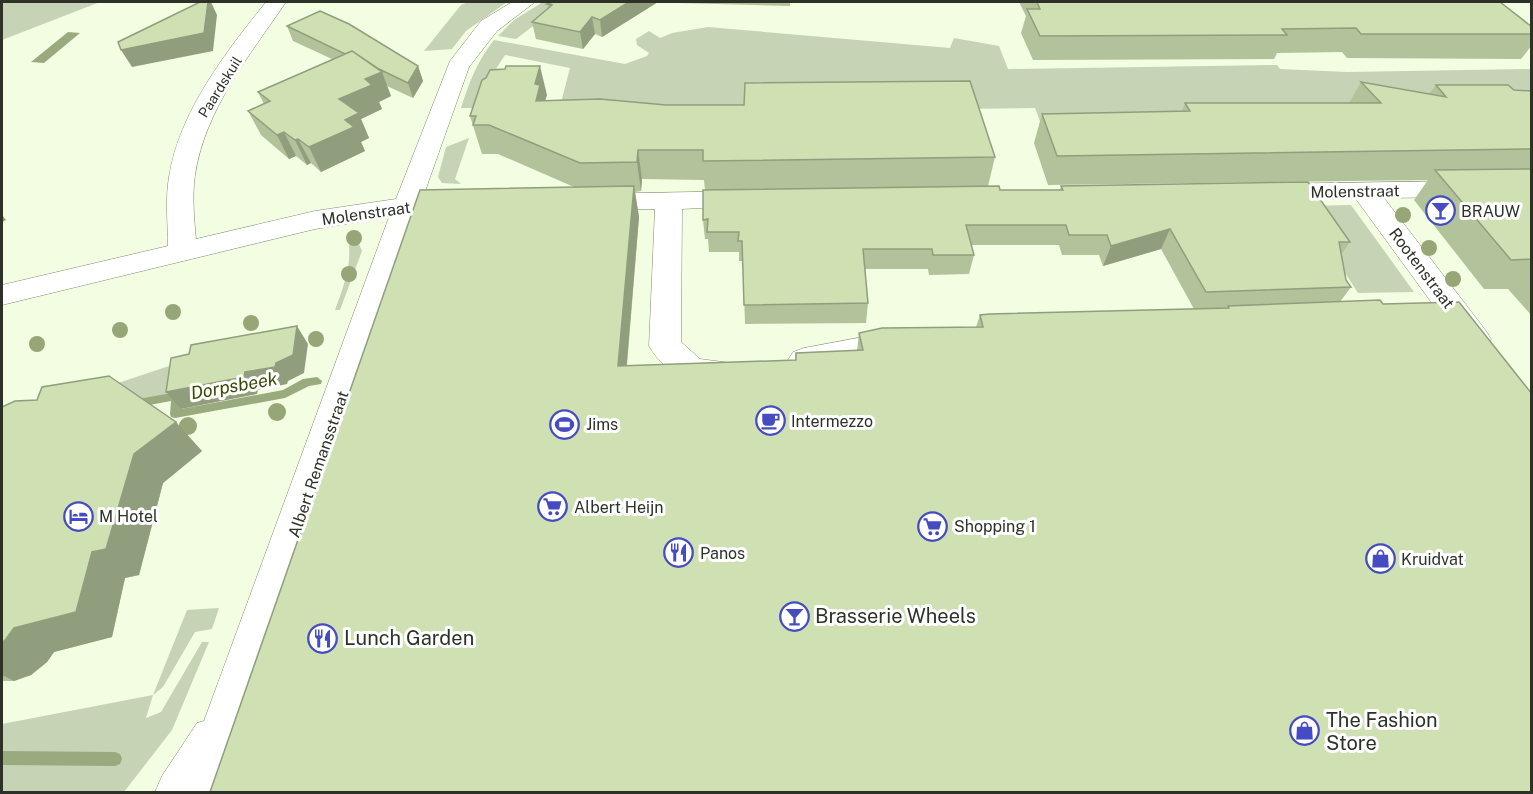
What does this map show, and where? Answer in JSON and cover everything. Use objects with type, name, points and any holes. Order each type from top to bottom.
[{"type":"street","name":"Paardskuil","points":[[182,252],[182,176],[189,144],[203,111],[276,2]]},
{"type":"street","name":"Albert Remansstraat","points":[[208,792],[226,720],[407,206],[459,66],[489,26],[525,2]]},
{"type":"street","name":"Molenstraat","points":[[1247,192],[1370,198],[1532,188]]},
{"type":"street","name":"Rootenstraat","points":[[1370,198],[1449,318],[1489,359]]},
{"type":"street","points":[[566,202],[773,199]]},
{"type":"street","points":[[669,200],[665,346],[692,370],[733,374],[928,338]]},
{"type":"street","name":"Molenstraat","points":[[2,295],[315,220],[407,206],[485,204]]},
{"type":"street","name":"Albert Remansstraat","points":[[178,792],[226,720]]},
{"type":"shaded area","points":[[2,2],[100,2],[2,40]]},
{"type":"shaded area","points":[[468,2],[507,2],[466,31],[452,49],[424,51],[461,5]]},
{"type":"shaded area","points":[[543,2],[571,2],[553,11],[516,39],[498,36],[514,20]]},
{"type":"shaded area","points":[[708,27],[950,48],[954,38],[999,46],[1008,69],[1277,65],[1280,69],[1347,72],[1532,69],[1531,105],[1317,125],[1044,132],[1035,108],[558,114],[570,68],[505,55],[494,72],[480,108],[461,108],[474,72],[494,40],[625,64],[647,56],[649,53],[637,45],[636,39],[649,31],[660,38],[672,33]]},
{"type":"shaded area","points":[[68,32],[80,33],[44,63],[31,62]]},
{"type":"shaded area","points":[[469,138],[455,179],[461,184],[442,183],[438,177],[446,147]]},
{"type":"shaded area","points":[[1351,205],[1414,292],[1358,293],[1302,206]]},
{"type":"shaded area","points":[[358,242],[362,251],[340,310],[335,310],[348,270],[349,245]]},
{"type":"shaded area","points":[[172,365],[169,401],[84,415],[21,406],[109,386]]},
{"type":"shaded area","points":[[219,608],[212,629],[195,632],[163,687],[153,695],[187,610]]},
{"type":"shaded area","points":[[202,642],[209,642],[172,730],[124,792],[2,792],[2,724],[153,695],[146,718],[161,712]]},
{"type":"building","points":[[200,2],[208,2],[204,33],[121,50],[118,42]]},
{"type":"building","points":[[553,2],[629,2],[600,20],[592,17],[580,32],[532,22],[552,5],[547,4]]},
{"type":"building","points":[[1037,2],[1500,2],[1532,27],[1532,34],[1361,34],[1356,28],[1282,29],[1287,35],[1040,36],[1027,9],[1040,9]]},
{"type":"building","points":[[320,11],[349,24],[418,66],[408,83],[379,69],[352,51],[345,54],[287,26]]},
{"type":"building","points":[[352,51],[382,72],[365,79],[372,85],[339,99],[359,113],[345,120],[354,127],[309,147],[284,132],[277,135],[248,111],[270,101],[258,92]]},
{"type":"building","points":[[506,66],[540,66],[535,84],[540,85],[536,101],[600,99],[666,105],[744,105],[745,83],[970,81],[995,157],[703,161],[703,150],[638,150],[637,162],[580,163],[489,125],[473,125],[476,116],[470,116],[482,80],[486,78],[490,70],[505,69]]},
{"type":"building","points":[[1361,82],[1446,97],[1436,85],[1508,85],[1514,90],[1532,91],[1532,149],[1057,156],[1042,114],[1190,111],[1185,103],[1381,103]]},
{"type":"building","points":[[1532,169],[1532,259],[1511,260],[1435,170]]},
{"type":"building","points":[[1308,182],[1350,242],[1339,242],[1346,280],[1351,287],[1206,292],[1170,229],[1111,246],[1107,235],[1069,235],[1066,225],[966,225],[974,255],[933,255],[932,249],[863,249],[868,303],[744,305],[742,241],[738,241],[739,232],[707,232],[708,219],[703,220],[703,190],[999,186],[1000,190],[1063,190],[1061,186]]},
{"type":"building","name":"Shopping 1","points":[[634,186],[618,366],[796,360],[796,353],[863,350],[859,333],[882,328],[983,327],[980,315],[990,314],[1229,308],[1228,306],[1380,300],[1383,304],[1459,302],[1532,394],[1532,792],[210,792],[420,190]]},
{"type":"building","points":[[297,326],[293,355],[276,363],[275,367],[245,372],[244,377],[166,392],[171,358],[189,354],[191,345]]},
{"type":"building","name":"M Hotel","points":[[109,376],[176,422],[134,454],[106,549],[92,552],[76,612],[14,628],[2,643],[2,407],[15,401],[37,400],[42,387]]},
{"type":"waterway","name":"Dorpsbeek","points":[[133,404],[177,396],[175,414],[285,394],[307,382],[317,381]]},
{"type":"waterway","points":[[2,758],[115,759]]},
{"type":"place","name":"BRAUW","points":[[1440,211]]},
{"type":"place","name":"Intermezzo","points":[[770,421]]},
{"type":"place","name":"Jims","points":[[565,424]]},
{"type":"place","name":"Albert Heijn","points":[[553,507]]},
{"type":"place","name":"M Hotel","points":[[78,516]]},
{"type":"place","name":"Shopping 1","points":[[933,526]]},
{"type":"place","name":"Panos","points":[[679,553]]},
{"type":"place","name":"Kruidvat","points":[[1380,559]]},
{"type":"place","name":"Brasserie Wheels","points":[[794,616]]},
{"type":"place","name":"Lunch Garden","points":[[323,638]]},
{"type":"place","name":"The Fashion Store","points":[[1305,731]]}]
